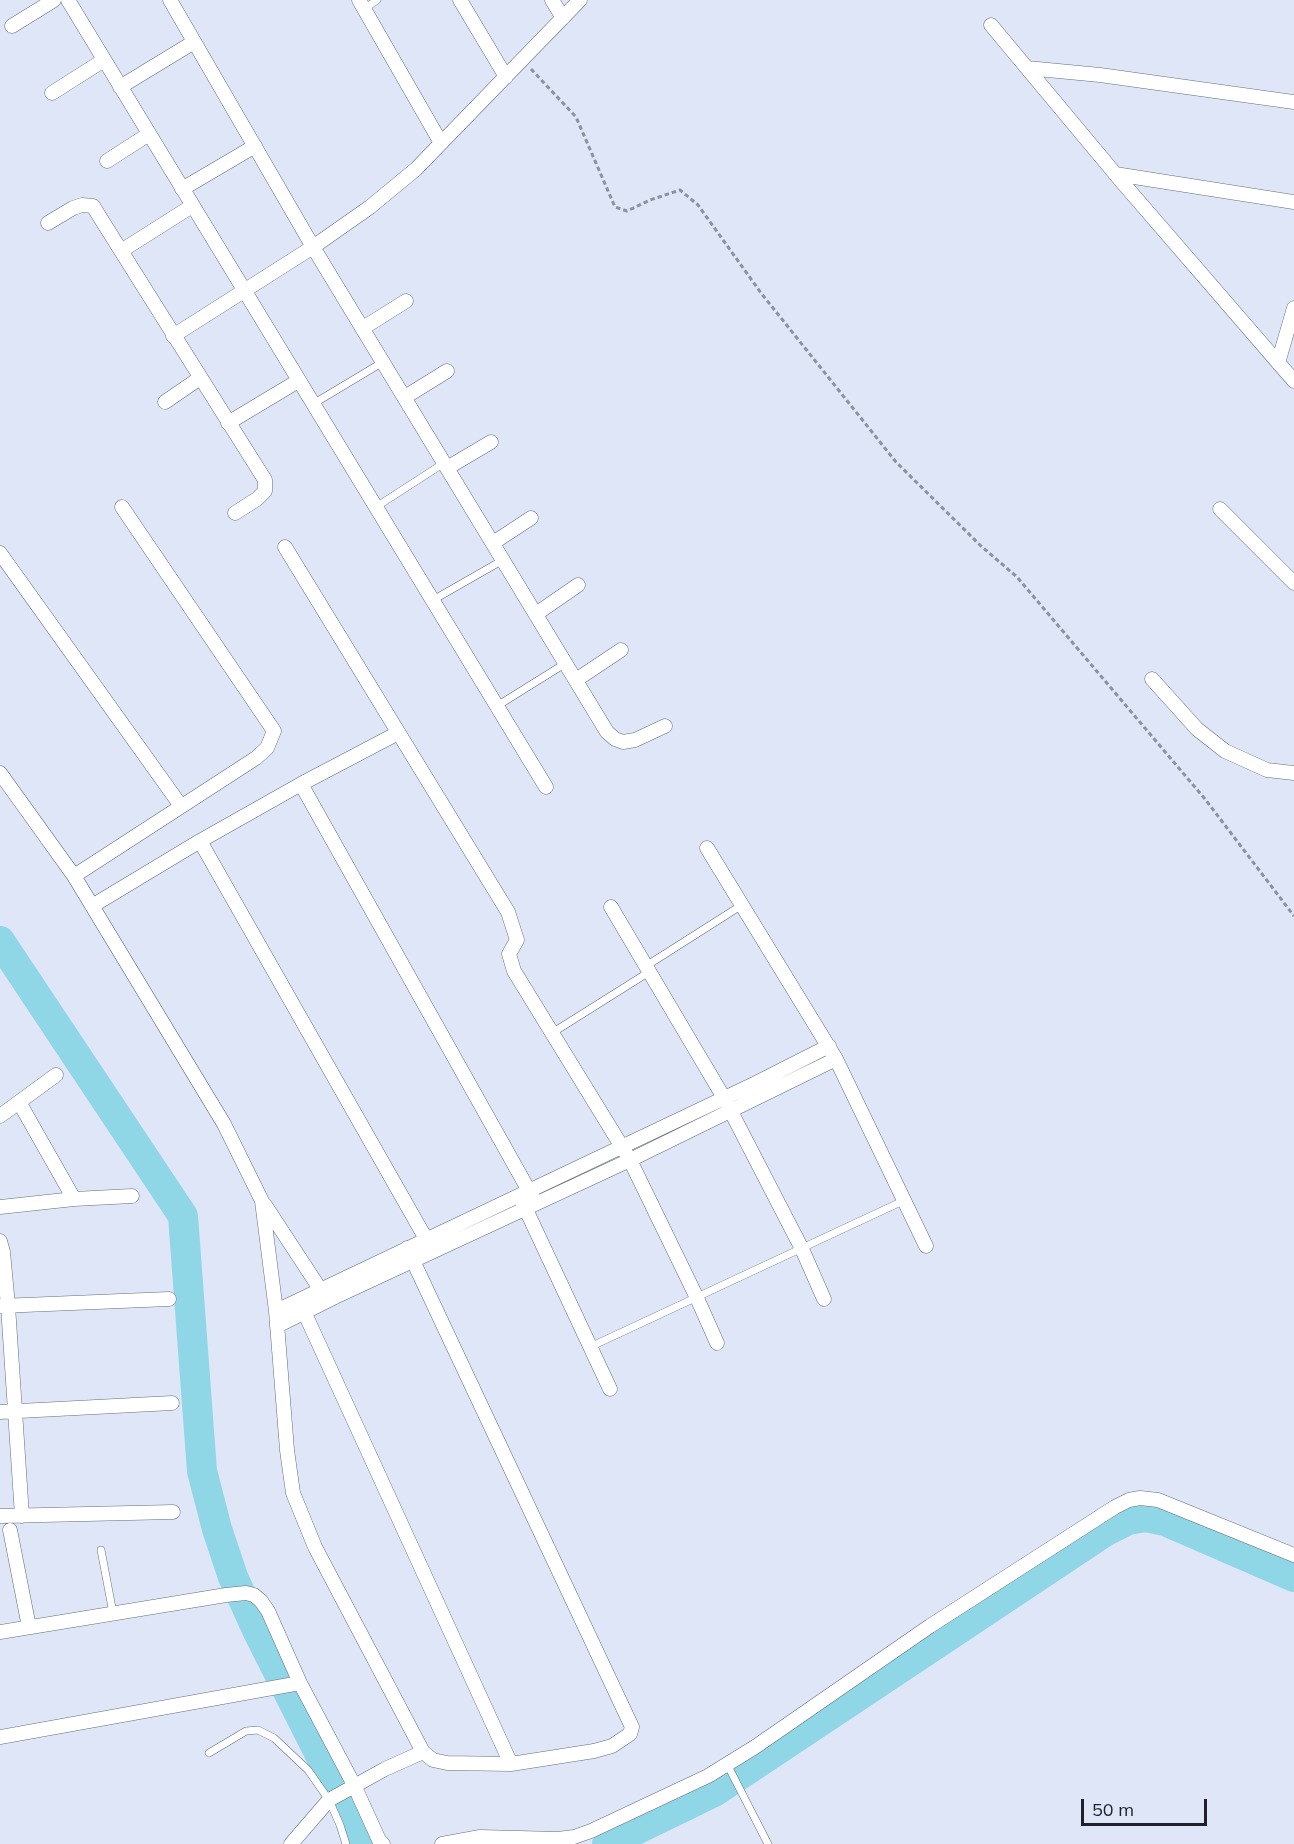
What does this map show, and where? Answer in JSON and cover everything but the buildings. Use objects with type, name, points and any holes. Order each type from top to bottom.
[{"type":"street","points":[[12,26],[54,0]]},
{"type":"street","points":[[68,0],[546,788]]},
{"type":"street","points":[[170,0],[313,247],[607,732],[623,742],[635,740],[664,726]]},
{"type":"street","points":[[460,0],[506,76]]},
{"type":"street","points":[[552,0],[563,18]]},
{"type":"street","points":[[173,336],[313,247],[370,207],[416,169],[580,0]]},
{"type":"street","points":[[361,5],[441,143]]},
{"type":"street","points":[[991,25],[1115,174],[1294,381]]},
{"type":"street","points":[[120,87],[194,42]]},
{"type":"street","points":[[52,93],[104,60]]},
{"type":"street","points":[[1027,68],[1100,75],[1294,102]]},
{"type":"street","points":[[107,161],[149,134]]},
{"type":"street","points":[[182,189],[255,147]]},
{"type":"street","points":[[1115,174],[1294,202]]},
{"type":"street","points":[[48,223],[73,208],[82,205],[93,206],[265,480],[265,491],[235,513]]},
{"type":"street","points":[[121,251],[192,206]]},
{"type":"street","points":[[363,328],[406,301]]},
{"type":"street","points":[[1278,363],[1294,308]]},
{"type":"street","points":[[405,397],[447,371]]},
{"type":"street","points":[[165,402],[200,378]]},
{"type":"street","points":[[228,423],[298,381]]},
{"type":"street","points":[[446,465],[491,442]]},
{"type":"street","points":[[74,876],[256,758],[267,748],[274,731],[122,507]]},
{"type":"street","points":[[1220,509],[1294,583]]},
{"type":"street","points":[[493,543],[531,518]]},
{"type":"street","points":[[285,547],[508,912],[517,940],[509,954],[510,962],[630,1160],[717,1343]]},
{"type":"street","points":[[0,554],[181,806]]},
{"type":"street","points":[[536,614],[578,585]]},
{"type":"street","points":[[576,680],[621,650]]},
{"type":"street","points":[[1152,679],[1197,729],[1225,751],[1267,770],[1290,772],[1294,785]]},
{"type":"street","points":[[92,906],[200,841],[398,733]]},
{"type":"street","points":[[0,772],[74,876],[224,1124],[262,1201],[320,1289]]},
{"type":"street","points":[[301,784],[527,1200],[610,1389]]},
{"type":"street","points":[[200,841],[430,1245]]},
{"type":"street","points":[[707,848],[829,1046],[926,1246]]},
{"type":"street","points":[[611,907],[727,1104],[802,1249],[824,1299]]},
{"type":"street","points":[[276,1311],[301,1306],[527,1200],[630,1160],[829,1046]]},
{"type":"street","points":[[527,1200],[621,1148],[836,1059]]},
{"type":"street","points":[[0,1116],[56,1075]]},
{"type":"street","points":[[19,1102],[74,1199]]},
{"type":"street","points":[[0,1207],[74,1199],[132,1196]]},
{"type":"street","points":[[262,1201],[276,1311],[286,1450],[293,1493],[315,1547],[423,1752],[433,1760],[447,1763],[511,1764],[612,1746],[630,1734],[632,1727],[410,1255]]},
{"type":"street","points":[[0,1241],[3,1252],[7,1411],[22,1516]]},
{"type":"street","points":[[277,1326],[320,1289],[410,1255]]},
{"type":"street","points":[[4,1306],[169,1299]]},
{"type":"street","points":[[301,1306],[511,1764]]},
{"type":"street","points":[[7,1411],[172,1403]]},
{"type":"street","points":[[442,1844],[480,1837],[574,1838],[708,1776],[930,1626],[1114,1507],[1129,1500],[1140,1498],[1158,1500],[1294,1555]]},
{"type":"street","points":[[0,1516],[173,1512]]},
{"type":"street","points":[[10,1530],[29,1627]]},
{"type":"street","points":[[0,1632],[226,1595],[246,1593],[254,1595],[268,1611],[296,1683],[354,1785],[379,1840],[383,1844]]},
{"type":"street","points":[[0,1737],[296,1683]]},
{"type":"street","points":[[291,1844],[329,1800],[354,1785],[423,1752]]},
{"type":"lane","points":[[361,5],[377,0]]},
{"type":"lane","points":[[312,405],[383,362]]},
{"type":"lane","points":[[375,508],[446,465]]},
{"type":"lane","points":[[432,601],[503,560]]},
{"type":"lane","points":[[496,706],[566,663]]},
{"type":"lane","points":[[552,1033],[742,905]]},
{"type":"lane","points":[[590,1347],[905,1200]]},
{"type":"lane","points":[[101,1550],[113,1613]]},
{"type":"lane","points":[[209,1753],[246,1731],[258,1730],[274,1738],[308,1770],[329,1800],[346,1844]]},
{"type":"lane","points":[[727,1764],[768,1844]]},
{"type":"path","points":[[522,60],[576,117],[615,207],[627,211],[680,190],[698,205],[761,293],[896,462],[981,546],[1017,577],[1204,799],[1294,916]]},
{"type":"waterway","points":[[0,941],[183,1216],[202,1471],[217,1529],[233,1577],[258,1632],[365,1844]]},
{"type":"waterway","points":[[607,1844],[714,1792],[1106,1531],[1128,1520],[1146,1517],[1165,1521],[1294,1577]]}]
